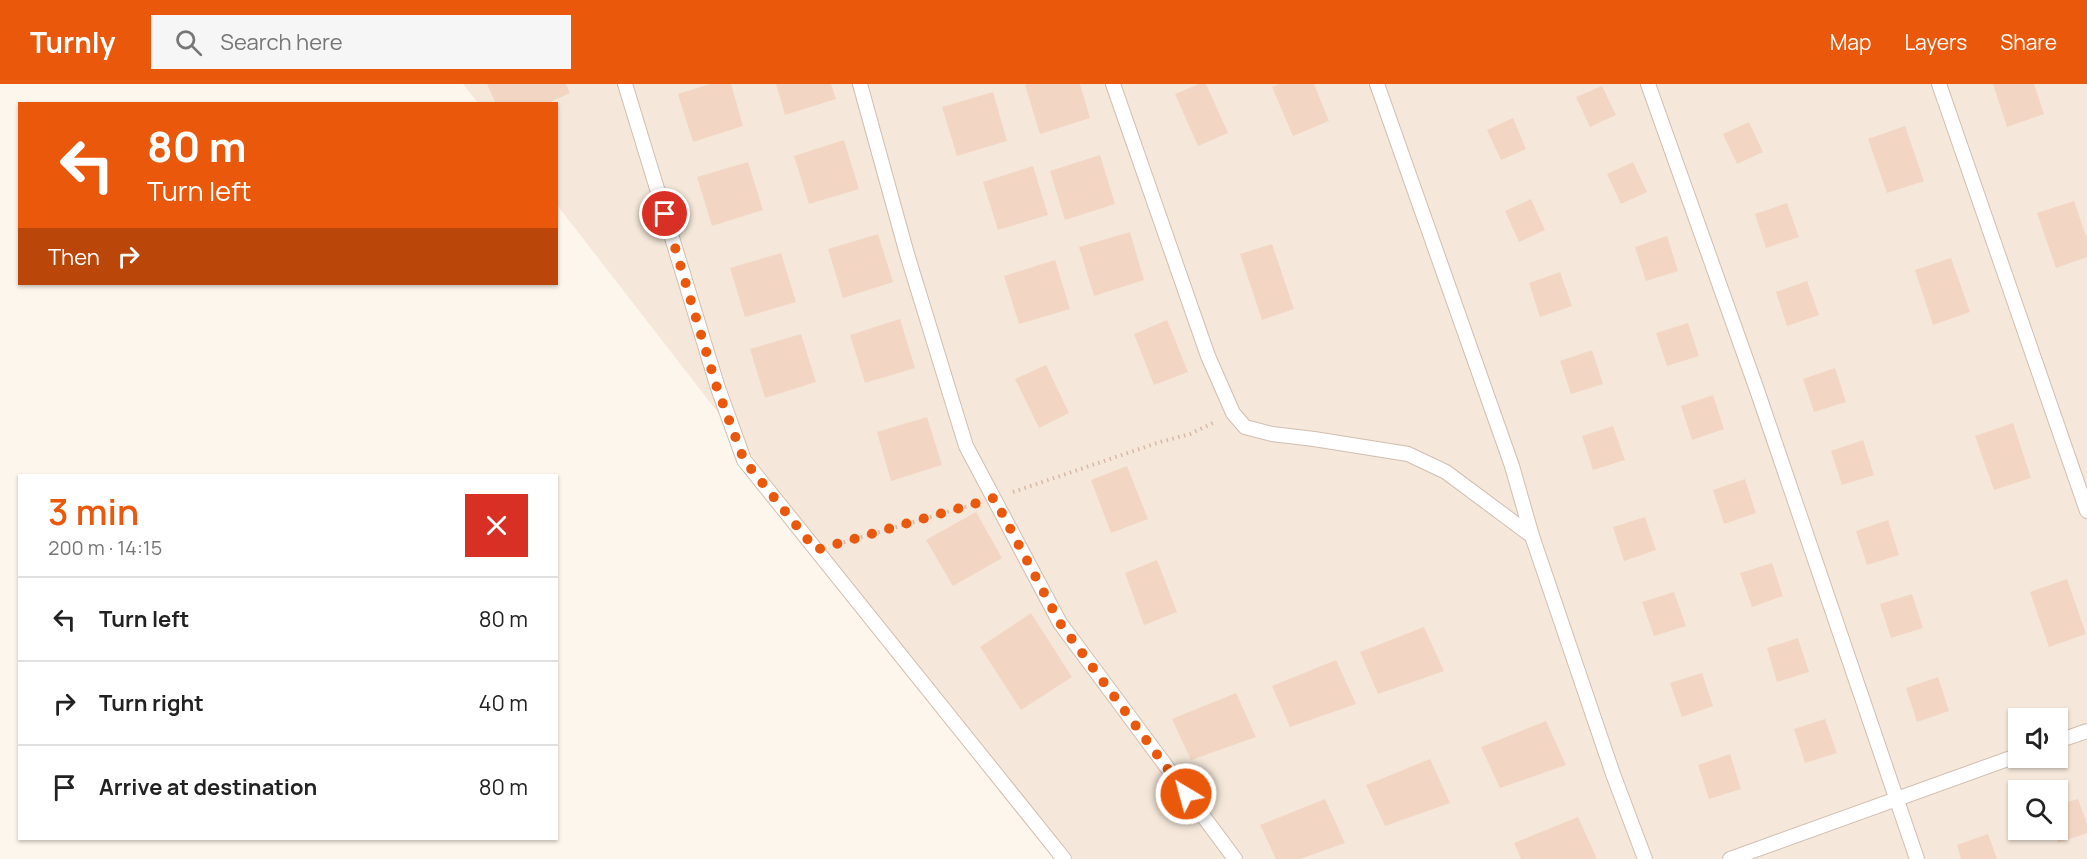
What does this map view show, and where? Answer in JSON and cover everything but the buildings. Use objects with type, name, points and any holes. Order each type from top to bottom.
[{"type":"lane","points":[[625,84],[717,388],[744,460],[1064,859]]},
{"type":"lane","points":[[860,84],[907,254],[966,446],[1060,623],[1235,859]]},
{"type":"lane","points":[[1113,84],[1208,356],[1233,413],[1245,427],[1272,434],[1408,454],[1446,472],[1532,536]]},
{"type":"lane","points":[[1377,84],[1512,466],[1532,536],[1613,774],[1645,859]]},
{"type":"lane","points":[[1648,84],[1757,390],[1917,859]]},
{"type":"lane","points":[[1939,84],[2087,511]]},
{"type":"lane","points":[[2068,738],[2087,731]]},
{"type":"lane","points":[[1730,859],[2008,759]]},
{"type":"path","points":[[816,550],[994,498],[1190,434],[1233,413]]},
{"type":"shaded area","points":[[463,84],[2087,84],[2087,859],[1064,859],[558,206],[558,102],[477,102]]},
{"type":"route","points":[[665,214],[717,388],[744,460],[816,550],[994,498],[1060,623],[1186,794]]}]
